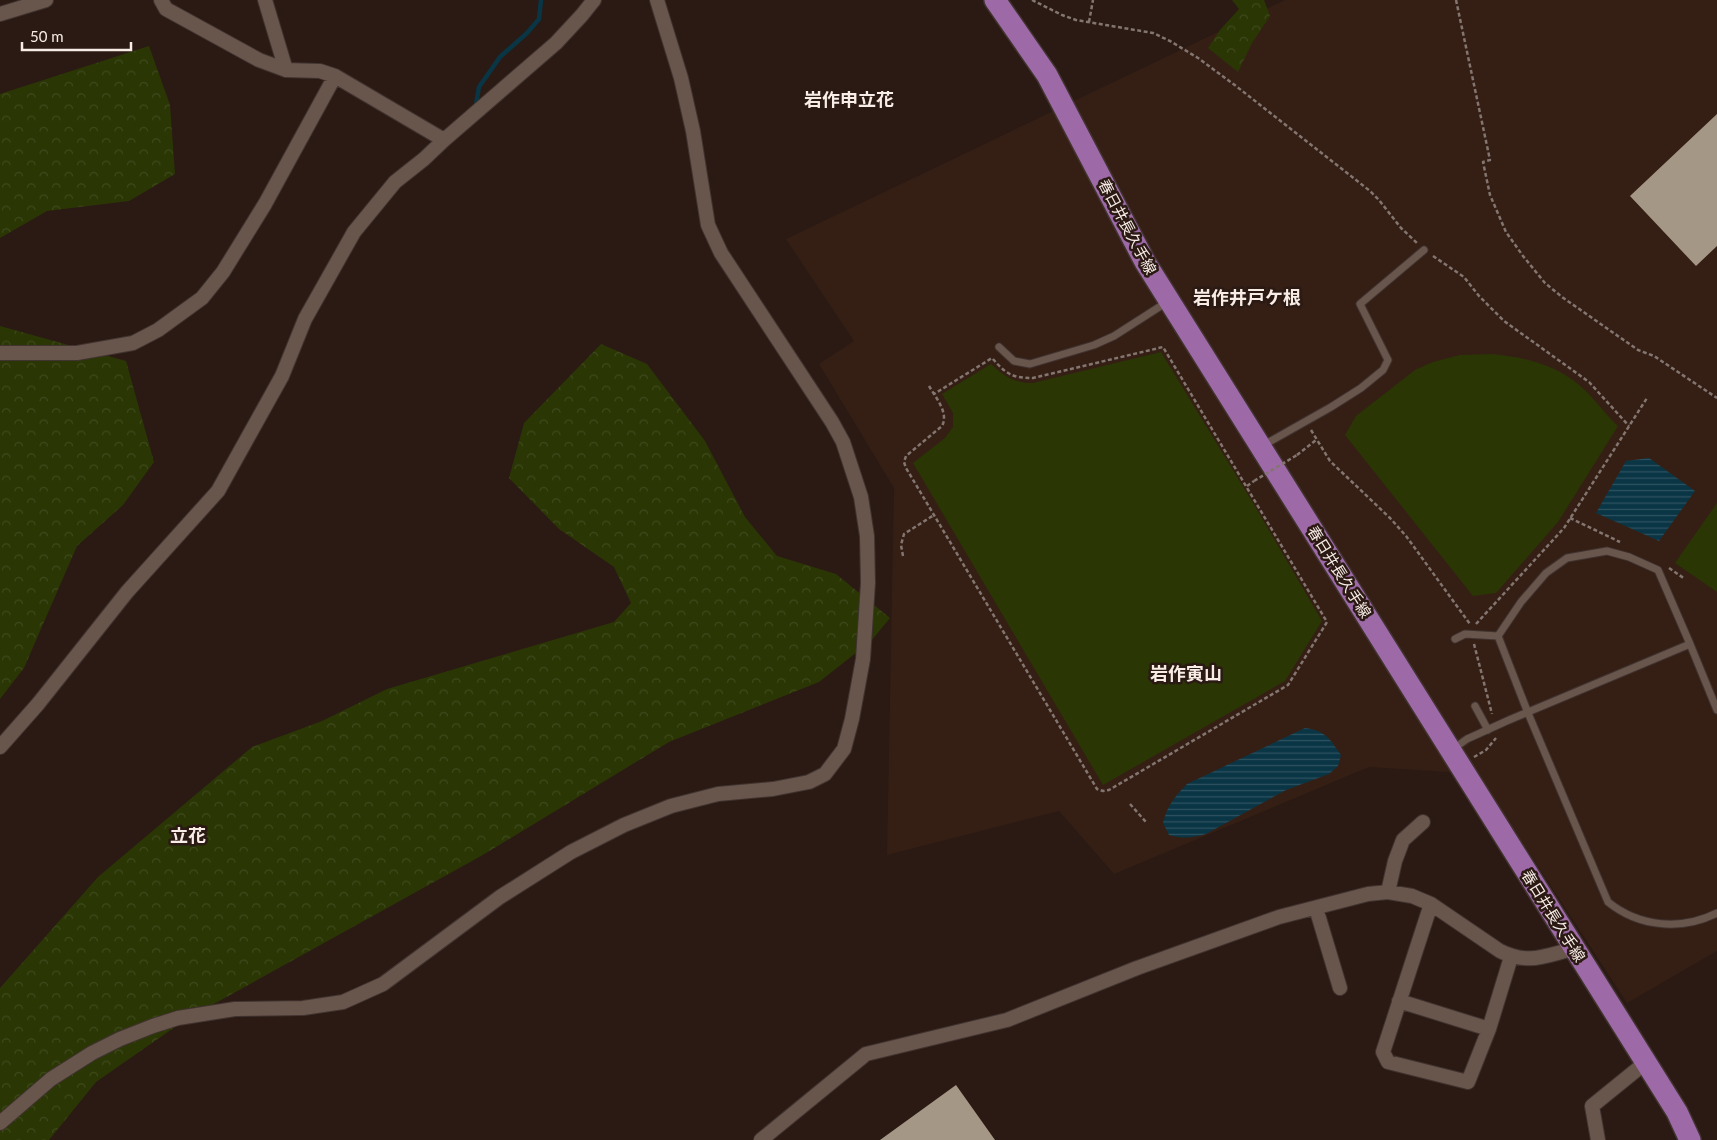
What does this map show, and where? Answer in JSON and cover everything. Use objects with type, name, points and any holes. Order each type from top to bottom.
[{"type":"main road","name":"春日井長久手線","points":[[995,0],[1047,75],[1145,262],[1573,949],[1677,1112],[1690,1140]]},
{"type":"street","points":[[0,14],[46,0]]},
{"type":"street","points":[[161,0],[166,9],[259,60],[286,70],[320,71],[335,76],[444,140]]},
{"type":"street","points":[[265,0],[286,70]]},
{"type":"street","points":[[0,747],[38,704],[127,592],[218,491],[282,376],[305,319],[354,232],[395,182],[424,159],[556,43],[594,0]]},
{"type":"street","points":[[0,1123],[51,1079],[83,1058],[120,1039],[153,1026],[178,1018],[235,1009],[303,1008],[343,1002],[384,984],[500,897],[571,852],[624,825],[671,806],[718,794],[772,789],[809,782],[825,774],[844,749],[852,719],[863,659],[868,584],[866,536],[861,497],[843,442],[832,422],[726,260],[708,225],[687,104],[657,0]]},
{"type":"street","points":[[0,354],[77,353],[133,343],[158,330],[202,298],[223,272],[265,204],[335,76]]},
{"type":"street","points":[[1388,892],[1395,861],[1403,840],[1423,822]]},
{"type":"street","points":[[761,1140],[866,1054],[1007,1020],[1137,968],[1279,917],[1368,894],[1388,892],[1412,896],[1431,904],[1511,957],[1531,960],[1573,949]]},
{"type":"street","points":[[1431,904],[1383,1052],[1388,1062],[1468,1082],[1489,1029],[1511,957]]},
{"type":"street","points":[[1316,908],[1340,988]]},
{"type":"street","points":[[1399,1001],[1489,1029]]},
{"type":"street","points":[[1598,1140],[1592,1106],[1645,1063]]},
{"type":"lane","points":[[1262,447],[1354,393],[1383,370],[1388,360],[1360,304],[1424,250]]},
{"type":"lane","points":[[999,347],[1014,361],[1030,364],[1094,345],[1114,336],[1169,301]]},
{"type":"lane","points":[[1498,636],[1521,602],[1546,573],[1567,558],[1608,551],[1629,557],[1658,570],[1717,710]]},
{"type":"lane","points":[[1455,639],[1465,634],[1498,636]]},
{"type":"lane","points":[[1498,636],[1528,713],[1608,902],[1618,910],[1638,920],[1654,924],[1680,924],[1702,920],[1717,913]]},
{"type":"lane","points":[[1450,751],[1467,739],[1690,644]]},
{"type":"lane","points":[[1475,706],[1488,730]]},
{"type":"path","points":[[1032,0],[1062,15],[1089,22],[1153,33],[1198,58],[1370,191],[1401,228],[1424,250],[1464,277],[1479,296],[1504,321],[1589,382],[1629,426]]},
{"type":"path","points":[[1089,22],[1093,0]]},
{"type":"path","points":[[1456,0],[1490,160],[1483,162],[1484,171],[1495,209],[1515,246],[1545,283],[1562,297],[1638,350],[1654,356],[1717,398]]},
{"type":"path","points":[[929,386],[945,414],[945,420],[942,426],[906,456],[904,462],[1097,789],[1109,790],[1288,685],[1327,622],[1163,347],[1033,378],[1012,376],[1003,370],[992,358],[934,394]]},
{"type":"path","points":[[1306,421],[1330,461],[1390,518],[1406,536],[1469,624],[1476,623]]},
{"type":"path","points":[[1247,486],[1297,455],[1316,440]]},
{"type":"path","points":[[903,556],[901,545],[904,534],[934,515]]},
{"type":"path","points":[[1130,804],[1146,822]]},
{"type":"shaded area","points":[[1285,0],[1717,0],[1717,951],[1627,1003],[1478,774],[1369,767],[1114,874],[1059,811],[887,855],[894,488],[819,364],[854,341],[786,239]]},
{"type":"green space","points":[[1232,0],[1264,0],[1270,16],[1252,43],[1238,72],[1208,48],[1220,30],[1239,9]]},
{"type":"green space","points":[[149,46],[170,105],[175,174],[129,201],[47,211],[0,238],[0,94]]},
{"type":"green space","points":[[0,326],[126,361],[154,462],[123,505],[77,546],[24,668],[0,699]]},
{"type":"green space","points":[[601,344],[647,364],[705,441],[745,517],[777,556],[836,574],[890,618],[871,641],[819,682],[669,742],[481,856],[185,1020],[96,1082],[49,1140],[0,1140],[0,988],[98,877],[252,747],[322,721],[387,689],[614,622],[631,603],[614,567],[559,529],[509,478],[524,423]]},
{"type":"green space","points":[[1161,352],[1322,621],[1285,681],[1103,785],[913,463],[945,438],[953,427],[953,413],[942,394],[991,364],[1010,378],[1020,382],[1033,383]]},
{"type":"green space","points":[[1492,354],[1527,360],[1559,371],[1583,389],[1618,426],[1558,522],[1496,593],[1473,596],[1345,435],[1356,416],[1415,370],[1433,362],[1460,355]]},
{"type":"green space","points":[[1717,503],[1717,592],[1675,563]]},
{"type":"water","points":[[1649,458],[1695,491],[1659,541],[1596,513],[1626,461]]},
{"type":"water","points":[[1305,728],[1318,731],[1326,736],[1341,755],[1338,766],[1329,774],[1286,790],[1206,834],[1188,838],[1169,835],[1163,823],[1167,811],[1187,784]]},
{"type":"building","points":[[1717,114],[1717,246],[1696,266],[1630,196]]},
{"type":"building","points":[[956,1085],[995,1140],[880,1140]]},
{"type":"waterway","points":[[476,104],[479,87],[500,57],[527,33],[539,19],[541,0]]},
{"type":"district","name":"岩作申立花","points":[[849,100]]},
{"type":"district","name":"岩作井戸ケ根","points":[[1247,298]]},
{"type":"district","name":"岩作寅山","points":[[1186,674]]},
{"type":"district","name":"立花","points":[[188,836]]}]
